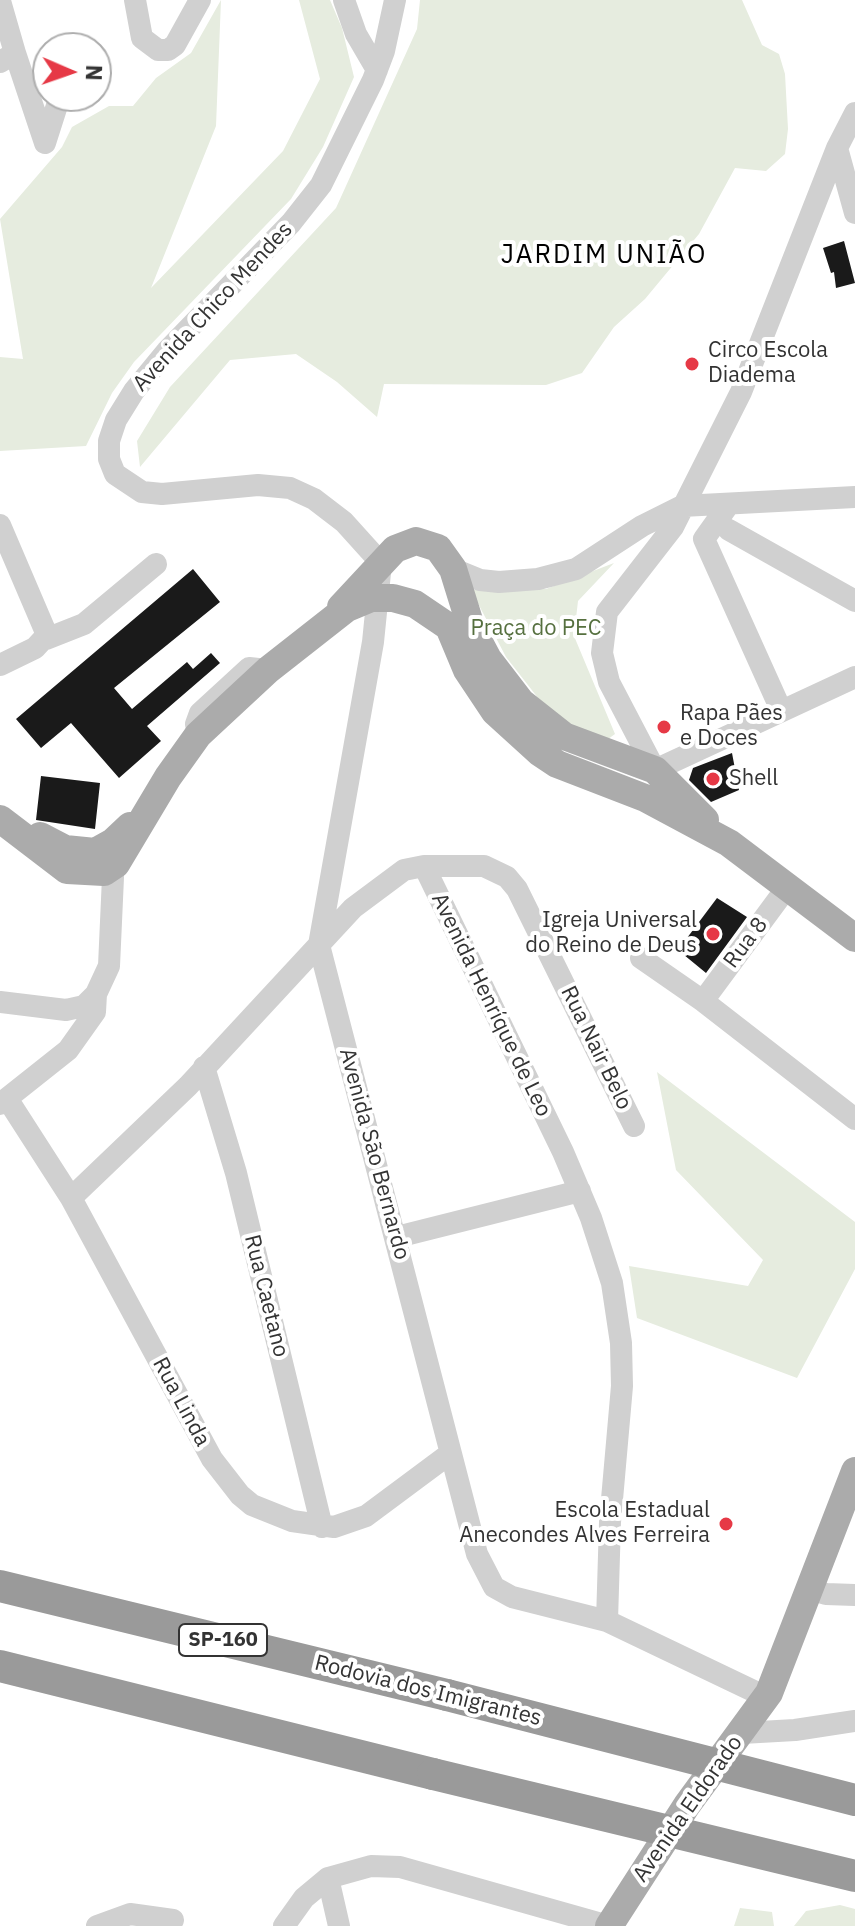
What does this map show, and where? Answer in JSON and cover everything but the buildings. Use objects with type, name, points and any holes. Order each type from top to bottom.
[{"type":"highway","name":"Rodovia dos Imigrantes","points":[[0,1586],[447,1695],[855,1800]]},
{"type":"highway","points":[[0,1666],[855,1876]]},
{"type":"main road","points":[[324,626],[395,549],[416,541],[438,548],[453,569],[471,627],[488,659],[521,702],[564,736],[655,770],[729,843]]},
{"type":"main road","points":[[381,563],[396,579],[437,606],[467,670],[495,712],[539,752],[569,769],[645,798],[729,843],[788,886],[842,919],[855,938]]},
{"type":"main road","points":[[0,819],[67,870],[105,859],[150,807],[198,735],[268,670],[347,608],[379,597],[415,604],[449,627]]},
{"type":"main road","points":[[569,769],[623,776],[655,770]]},
{"type":"main road","points":[[0,808],[60,847],[105,859]]},
{"type":"main road","name":"Avenida Eldorado","points":[[818,1592],[855,1471]]},
{"type":"main road","name":"Avenida Eldorado","points":[[609,1926],[687,1805],[768,1695],[855,1518]]},
{"type":"street","points":[[135,0],[142,38],[149,46],[168,50],[182,35],[200,0]]},
{"type":"street","points":[[344,0],[356,34],[377,70]]},
{"type":"street","name":"Avenida Chico Mendes","points":[[381,563],[344,522],[314,499],[290,488],[258,485],[162,494],[142,492],[115,474],[109,459],[109,441],[116,420],[134,391],[167,351],[313,197],[377,70],[395,0]]},
{"type":"street","points":[[0,1],[7,58],[45,143],[55,112]]},
{"type":"street","points":[[855,113],[837,148],[761,347],[673,527],[607,612],[602,653],[609,682],[655,770],[855,677]]},
{"type":"street","points":[[837,148],[855,213]]},
{"type":"street","points":[[701,469],[706,485],[724,504]]},
{"type":"street","points":[[453,569],[480,580],[538,579],[576,569],[682,506],[855,497]]},
{"type":"street","points":[[704,539],[724,504]]},
{"type":"street","points":[[0,525],[46,629],[46,639]]},
{"type":"street","points":[[673,527],[704,539],[781,710]]},
{"type":"street","points":[[729,530],[855,601]]},
{"type":"street","points":[[614,544],[633,547],[640,558],[640,569]]},
{"type":"street","name":"Avenida São Bernardo","points":[[381,563],[379,597],[319,945],[397,1237],[448,1455],[477,1554],[494,1587],[512,1597],[607,1621]]},
{"type":"street","points":[[0,665],[46,639],[84,624],[156,564]]},
{"type":"street","points":[[1,1001],[66,1010],[84,1006],[96,994],[109,966],[109,933],[98,893],[105,859]]},
{"type":"street","name":"Avenida Henríque de Leo","points":[[71,1198],[204,1067],[353,908],[404,870],[424,866],[580,1191],[603,1250],[621,1343],[607,1621]]},
{"type":"street","name":"Rua Nair Belo","points":[[424,866],[484,866],[507,877],[517,889],[634,1126]]},
{"type":"street","name":"Rua 8","points":[[703,1001],[788,886]]},
{"type":"street","points":[[641,958],[703,1001],[855,1119]]},
{"type":"street","points":[[4,1102],[77,1039],[95,1012],[96,994]]},
{"type":"street","name":"Rua Caetano","points":[[204,1067],[236,1173],[322,1527]]},
{"type":"street","name":"Rua Linda","points":[[4,1102],[71,1198],[212,1459],[230,1484],[252,1505],[274,1515],[322,1527],[352,1522],[366,1516],[448,1455]]},
{"type":"street","points":[[397,1237],[580,1191]]},
{"type":"street","points":[[818,1592],[855,1595]]},
{"type":"street","points":[[607,1621],[768,1695]]},
{"type":"street","points":[[742,1733],[795,1730],[855,1721]]},
{"type":"street","points":[[284,1926],[304,1898],[328,1878],[371,1866],[400,1867],[609,1926]]},
{"type":"street","points":[[328,1878],[339,1926]]},
{"type":"street","points":[[97,1926],[130,1914],[173,1920]]},
{"type":"green space","points":[[221,0],[216,126],[151,288],[283,151],[320,79],[299,0],[330,0],[342,28],[354,77],[323,147],[291,199],[134,362],[112,393],[86,446],[0,451],[0,357],[23,359],[0,219],[62,147],[72,127],[98,112],[112,112],[112,106],[133,106],[156,78],[191,53]]},
{"type":"green space","points":[[420,0],[742,0],[762,45],[779,54],[785,74],[788,129],[785,154],[766,171],[735,168],[699,234],[645,299],[614,327],[582,373],[546,385],[384,384],[377,417],[337,382],[296,354],[230,360],[140,467],[137,441],[170,387],[336,208],[417,29]]},
{"type":"green space","name":"Praça do PEC","points":[[614,563],[578,601],[574,636],[615,734],[604,742],[549,712],[506,657],[471,590],[546,589]]},
{"type":"green space","points":[[657,1072],[855,1222],[855,1269],[797,1378],[637,1318],[629,1266],[748,1286],[763,1260],[676,1170]]},
{"type":"green space","points":[[840,1905],[855,1909],[855,1926],[794,1926],[806,1911]]},
{"type":"green space","points":[[740,1908],[772,1912],[774,1926],[734,1926]]},
{"type":"place","name":"Circo Escola Diadema","points":[[692,364]]},
{"type":"place","name":"Rapa Pães e Doces","points":[[664,727]]},
{"type":"place","name":"Shell","points":[[713,779]]},
{"type":"place","name":"Igreja Universal do Reino de Deus","points":[[713,934]]},
{"type":"place","name":"Escola Estadual Anecondes Alves Ferreira","points":[[726,1524]]},
{"type":"district","name":"JARDIM UNIÃO","points":[[604,255]]}]
